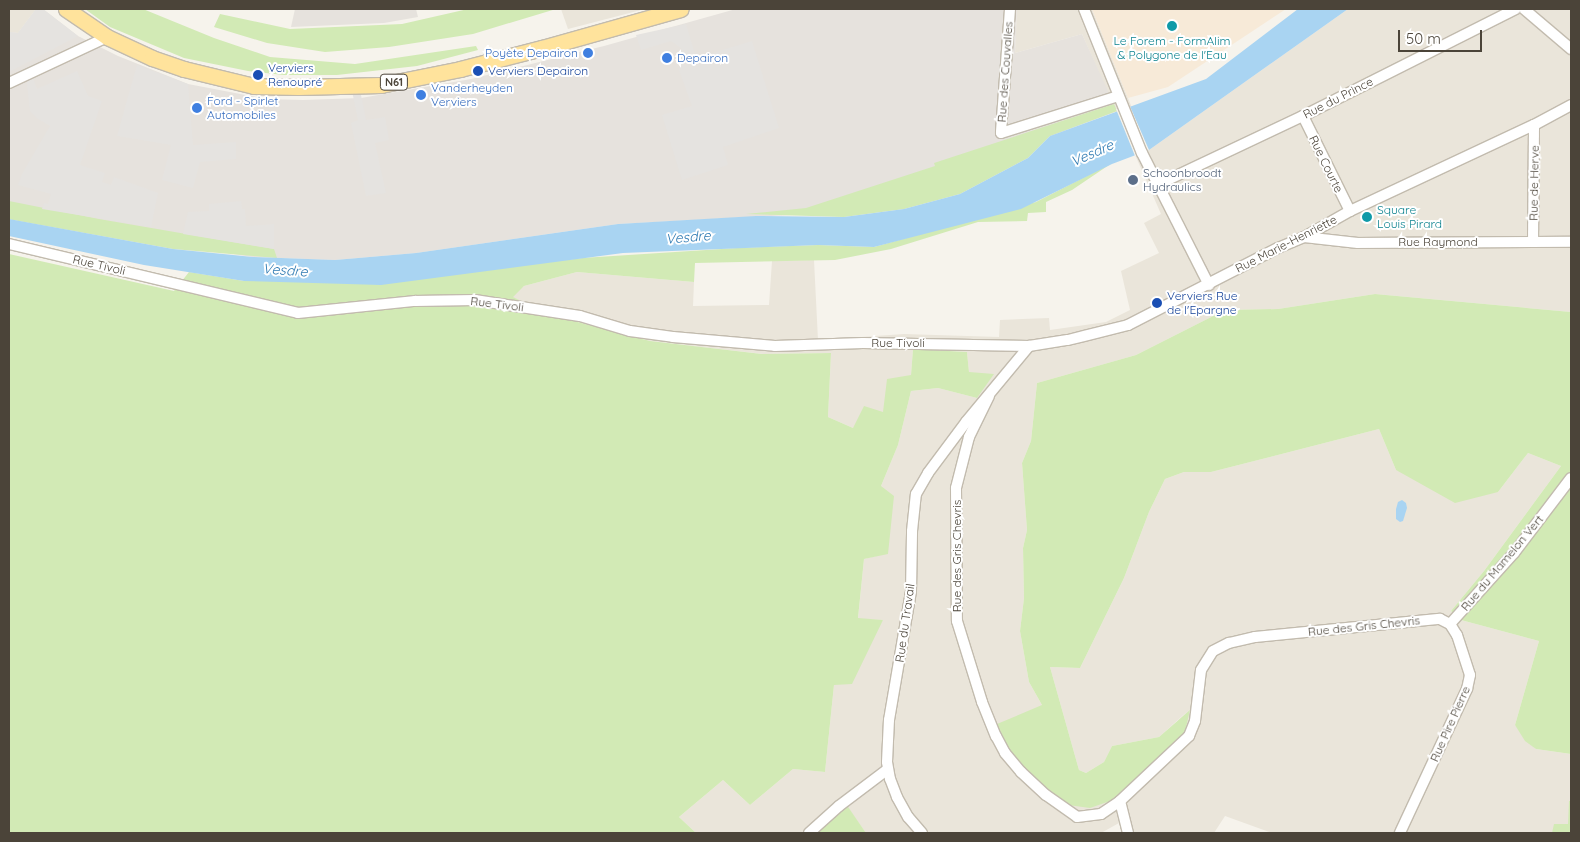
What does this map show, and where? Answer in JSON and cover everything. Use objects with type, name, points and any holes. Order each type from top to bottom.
[{"type":"main road","name":"N61","points":[[66,9],[107,38],[152,58],[184,69],[254,86],[381,85],[460,69],[681,9]]},
{"type":"street","name":"Rue des Couvalles","points":[[1010,9],[1001,133],[1119,99]]},
{"type":"street","points":[[1084,9],[1142,153],[1208,285]]},
{"type":"street","name":"Rue du Prince","points":[[1159,184],[1302,116],[1516,9]]},
{"type":"street","points":[[1524,9],[1571,49]]},
{"type":"street","points":[[9,83],[107,38]]},
{"type":"street","name":"Rue Marie-Henriette","points":[[991,345],[1029,346],[1068,340],[1128,325],[1278,248],[1304,237],[1350,211],[1571,105]]},
{"type":"street","name":"Rue Courte","points":[[1302,116],[1350,211]]},
{"type":"street","name":"Rue de Herve","points":[[1533,242],[1534,124]]},
{"type":"street","name":"Rue Raymond","points":[[1304,237],[1358,243],[1571,242]]},
{"type":"street","name":"Rue Tivoli","points":[[9,244],[298,313],[415,301],[475,300],[580,316],[630,331],[776,346],[863,342],[991,345]]},
{"type":"street","points":[[989,396],[1029,346]]},
{"type":"street","name":"Rue du Travail","points":[[922,833],[908,817],[897,797],[888,769],[889,720],[911,591],[916,494],[928,473],[960,430],[989,396]]},
{"type":"street","name":"Rue des Gris Chevris","points":[[989,396],[969,437],[956,488],[957,621],[982,702],[1005,753],[1021,772],[1062,808],[1077,816],[1092,817],[1112,809],[1189,736],[1195,721],[1201,670],[1213,651],[1229,643],[1255,637],[1440,619],[1450,624]]},
{"type":"street","name":"Rue du Mamelon Vert","points":[[1450,624],[1514,553],[1571,478]]},
{"type":"street","name":"Rue Pire Pierre","points":[[1400,833],[1468,690],[1470,675],[1457,635],[1450,624]]},
{"type":"street","points":[[809,833],[888,769]]},
{"type":"street","points":[[1120,801],[1128,833]]},
{"type":"shaded area","points":[[9,9],[36,9],[18,33],[9,32]]},
{"type":"shaded area","points":[[36,9],[43,9],[78,36],[118,56],[188,84],[266,99],[303,100],[361,98],[471,79],[604,46],[736,9],[1017,9],[1015,53],[1082,34],[1117,111],[1050,136],[904,209],[618,224],[416,253],[335,260],[253,257],[9,219],[9,32],[18,33]]},
{"type":"shaded area","points":[[36,9],[43,9],[78,36],[9,72],[9,32],[18,33]]},
{"type":"shaded area","points":[[295,9],[416,9],[418,17],[384,23],[291,27]]},
{"type":"shaded area","points":[[561,9],[645,9],[568,29]]},
{"type":"shaded area","points":[[1017,9],[1092,9],[1149,150],[1348,9],[1571,9],[1571,312],[1375,294],[1278,309],[1225,310],[1136,355],[1037,383],[1031,441],[1022,463],[1027,530],[1023,548],[1024,598],[1020,631],[1029,682],[1042,705],[1090,808],[1189,710],[1159,737],[1112,746],[1104,762],[1086,773],[1079,770],[1050,667],[1080,668],[1124,578],[1149,512],[1165,479],[1184,472],[1211,472],[1379,429],[1396,470],[1498,492],[1528,453],[1561,466],[1484,571],[1451,611],[1461,620],[1539,641],[1515,725],[1536,749],[1571,754],[1571,833],[1272,833],[1225,816],[1214,833],[1122,833],[1119,823],[1101,833],[918,833],[915,830],[910,833],[866,833],[843,801],[804,833],[696,833],[679,817],[723,780],[750,805],[793,769],[825,772],[834,685],[883,620],[858,619],[864,559],[888,553],[881,486],[898,445],[911,391],[938,388],[977,398],[969,372],[967,352],[913,349],[911,376],[883,412],[853,428],[828,417],[831,353],[763,354],[650,341],[547,314],[512,297],[524,286],[577,272],[694,282],[693,306],[769,305],[772,261],[814,260],[818,340],[904,334],[999,337],[1000,320],[1049,318],[1050,330],[1106,322],[1130,310],[1121,271],[1159,253],[1144,223],[1161,214],[1082,34],[1015,53]]},
{"type":"shaded area","name":"Le Forem - FormAlim & Polygone de l'Eau","points":[[1092,9],[1286,9],[1168,87],[1128,98]]},
{"type":"shaded area","points":[[686,24],[696,58],[752,41],[779,128],[723,147],[728,165],[682,180],[662,115],[692,106],[679,70],[684,58],[681,48],[671,41],[641,50],[636,35]]},
{"type":"shaded area","points":[[137,65],[188,84],[193,145],[236,142],[236,159],[200,162],[193,188],[162,180],[171,145],[117,136]]},
{"type":"shaded area","points":[[77,71],[88,96],[102,101],[80,165],[105,173],[102,182],[111,185],[114,177],[158,193],[151,227],[42,209],[44,203],[48,204],[51,194],[18,185],[22,174],[50,126],[38,119],[30,111],[26,75],[31,73],[37,89]]},
{"type":"shaded area","points":[[359,85],[366,120],[385,117],[389,140],[375,143],[386,193],[366,196],[351,123],[358,120],[351,86]]},
{"type":"shaded area","points":[[241,201],[242,209],[245,209],[246,226],[274,224],[274,249],[183,234],[188,212],[209,211],[209,204]]},
{"type":"green space","points":[[85,9],[143,9],[214,38],[270,57],[355,64],[476,46],[478,50],[417,66],[337,75],[284,75],[248,71],[184,58],[110,27]]},
{"type":"green space","points":[[468,9],[556,9],[473,34],[389,47],[325,52],[267,43],[214,27],[220,14],[290,29],[402,24]]},
{"type":"green space","points":[[1114,104],[1117,111],[1050,136],[1028,158],[960,194],[904,209],[844,217],[746,214],[806,208],[935,166],[934,163]]},
{"type":"green space","points":[[1112,163],[1072,190],[1046,202],[1046,212],[1028,213],[1027,221],[978,222],[891,249],[835,260],[695,263],[694,282],[577,272],[524,286],[513,297],[547,314],[650,341],[762,354],[831,353],[828,417],[853,428],[864,406],[883,412],[887,379],[911,375],[913,349],[967,352],[969,372],[994,374],[977,398],[938,388],[911,391],[898,445],[881,486],[894,496],[888,554],[864,559],[858,618],[883,620],[852,684],[834,685],[825,772],[793,769],[750,805],[723,780],[679,817],[696,833],[9,833],[9,254],[174,291],[189,272],[244,281],[505,267],[582,258],[737,248],[818,245],[874,247],[1036,202]]},
{"type":"green space","points":[[9,201],[99,219],[274,249],[277,258],[173,249],[13,220],[9,219]]},
{"type":"green space","points":[[1375,294],[1571,312],[1571,754],[1536,749],[1525,741],[1515,725],[1539,641],[1461,620],[1451,611],[1484,571],[1561,466],[1528,453],[1498,492],[1455,503],[1396,470],[1379,429],[1211,472],[1184,472],[1165,479],[1149,512],[1124,578],[1080,668],[1050,667],[1079,770],[1086,773],[1104,762],[1112,746],[1159,737],[1190,710],[1184,736],[1113,800],[1090,808],[1068,805],[1044,788],[1011,754],[997,724],[1042,705],[1029,682],[1020,631],[1024,598],[1023,548],[1027,530],[1022,463],[1031,441],[1037,383],[1136,355],[1225,310],[1278,309]]},
{"type":"green space","points":[[844,801],[866,833],[804,833]]},
{"type":"green space","points":[[1569,801],[1571,801],[1571,833],[1552,833],[1554,824],[1568,824]]},
{"type":"water","name":"Vesdre","points":[[1298,9],[1348,9],[1149,150],[1112,164],[1021,209],[874,247],[818,245],[623,253],[381,285],[244,281],[144,265],[9,236],[9,219],[173,249],[253,257],[335,260],[416,253],[618,224],[756,216],[844,217],[904,209],[960,194],[1028,158],[1050,136],[1206,79]]},
{"type":"water","points":[[1402,500],[1406,503],[1407,508],[1403,521],[1400,522],[1396,519],[1396,509],[1398,502]]},
{"type":"pier","points":[[1129,104],[1149,150],[1135,156],[1116,109]]},
{"type":"place","name":"Le Forem - FormAlim & Polygone de l'Eau","points":[[1172,26]]},
{"type":"place","name":"Poyète Depairon","points":[[588,53]]},
{"type":"place","name":"Depairon","points":[[667,58]]},
{"type":"place","name":"Verviers Depairon","points":[[478,71]]},
{"type":"place","name":"Verviers Renoupré","points":[[258,75]]},
{"type":"place","name":"Vanderheyden Verviers","points":[[421,95]]},
{"type":"place","name":"Ford - Spirlet Automobiles","points":[[197,108]]},
{"type":"place","name":"Schoonbroodt Hydraulics","points":[[1133,180]]},
{"type":"place","name":"Square Louis Pirard","points":[[1367,217]]},
{"type":"place","name":"Verviers Rue de l'Epargne","points":[[1157,303]]}]
